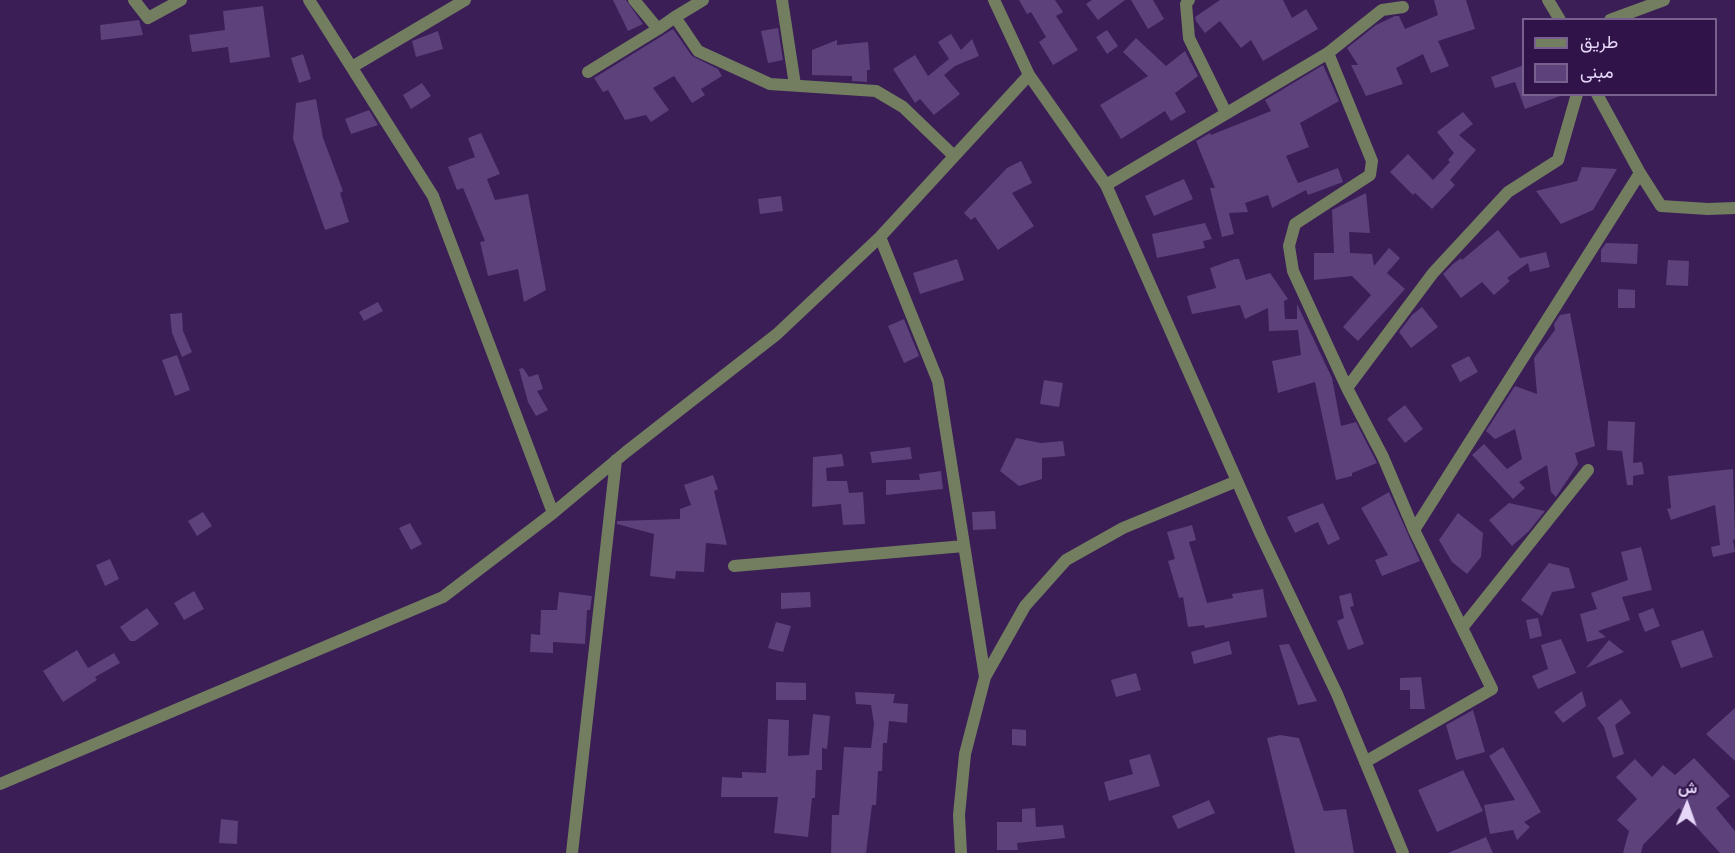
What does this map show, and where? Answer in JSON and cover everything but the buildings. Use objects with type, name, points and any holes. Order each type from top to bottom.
[{"type":"street","points":[[134,0],[148,18],[181,0]]},
{"type":"street","points":[[309,0],[434,196],[553,513]]},
{"type":"street","points":[[352,68],[465,0]]},
{"type":"street","points":[[634,0],[658,29]]},
{"type":"street","points":[[588,72],[703,0]]},
{"type":"street","points":[[782,0],[795,85]]},
{"type":"street","points":[[994,0],[1029,75],[1106,185],[1237,481],[1337,694],[1403,853]]},
{"type":"street","points":[[1189,0],[1186,4],[1189,38],[1226,113]]},
{"type":"street","points":[[1548,0],[1559,18]]},
{"type":"street","points":[[1615,18],[1664,0]]},
{"type":"street","points":[[1106,185],[1328,53],[1382,10],[1403,7]]},
{"type":"street","points":[[675,18],[698,51],[770,84],[876,91],[903,107],[954,156]]},
{"type":"street","points":[[1328,53],[1372,161],[1370,175],[1295,224],[1289,246],[1293,271],[1347,388],[1383,457],[1414,530],[1492,689],[1365,762]]},
{"type":"street","points":[[0,784],[443,597],[553,513],[616,460],[777,334],[880,237],[1029,75]]},
{"type":"street","points":[[1347,388],[1433,273],[1508,192],[1558,160],[1576,96]]},
{"type":"street","points":[[1599,96],[1640,173],[1661,206],[1735,208]]},
{"type":"street","points":[[1414,530],[1640,173]]},
{"type":"street","points":[[880,237],[938,381],[985,677]]},
{"type":"street","points":[[572,853],[616,460]]},
{"type":"street","points":[[1462,628],[1588,470]]},
{"type":"street","points":[[962,853],[959,815],[965,754],[985,677],[1025,606],[1066,560],[1123,528],[1237,481]]},
{"type":"street","points":[[734,566],[964,546]]}]
